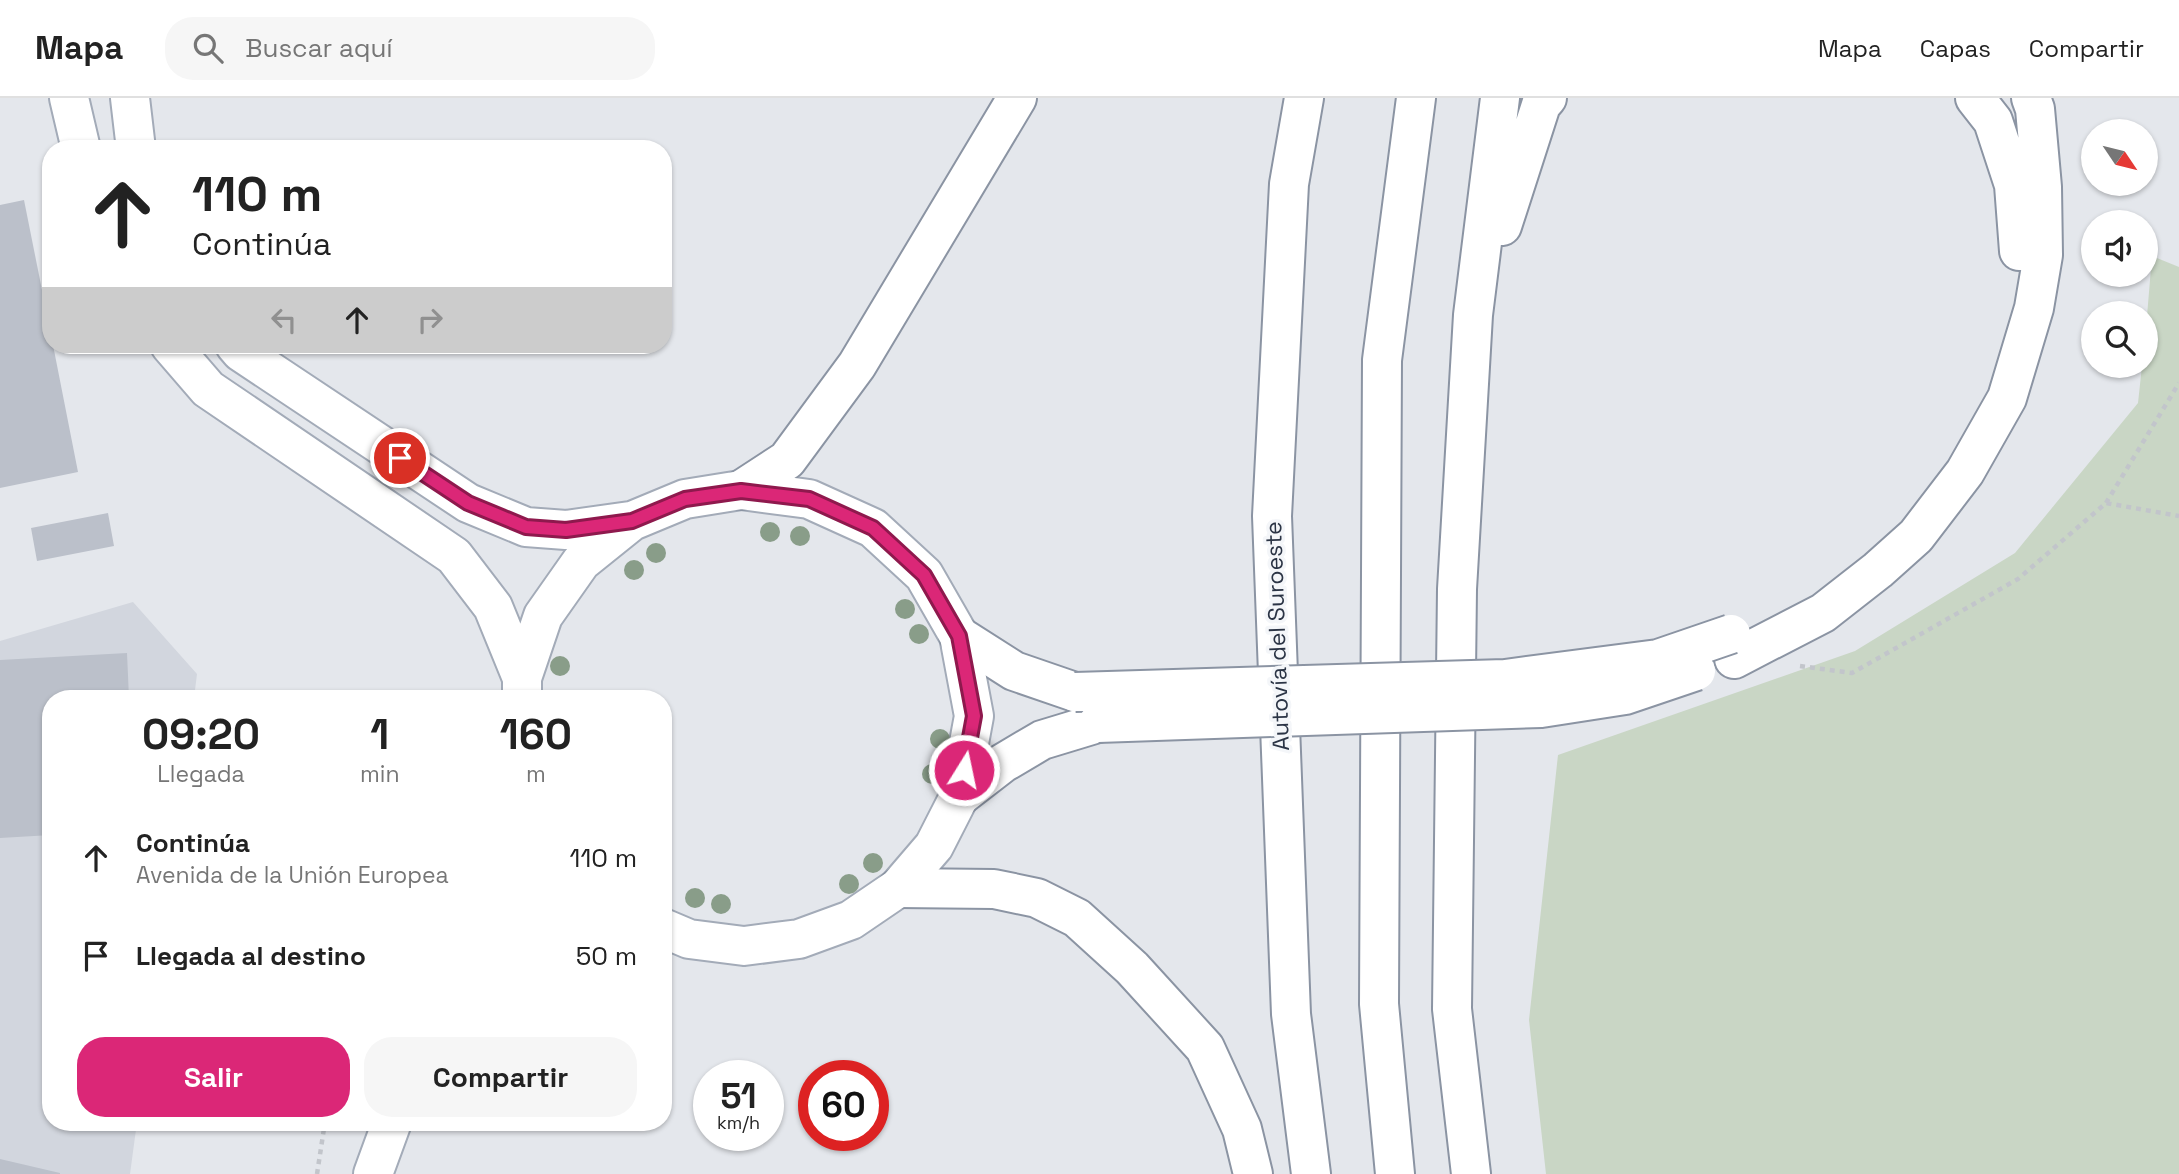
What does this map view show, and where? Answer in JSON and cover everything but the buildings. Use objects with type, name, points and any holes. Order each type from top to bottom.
[{"type":"main road","points":[[69,98],[78,140]]},
{"type":"main road","points":[[130,98],[135,140]]},
{"type":"main road","points":[[741,491],[786,460],[857,365],[1017,98]]},
{"type":"main road","name":"Autovía del Suroeste","points":[[1304,98],[1289,184],[1272,516],[1291,1014],[1311,1174]]},
{"type":"main road","points":[[1395,1174],[1379,1004],[1382,360],[1416,98]]},
{"type":"main road","points":[[1471,1174],[1452,1009],[1457,589],[1473,315],[1500,98]]},
{"type":"main road","points":[[1473,315],[1541,105],[1547,98]]},
{"type":"main road","points":[[959,636],[1014,671],[1075,692],[1505,679],[1658,659],[1732,646],[1756,622],[1818,587],[1895,523],[1945,459],[1987,386],[2011,298],[2019,250],[2014,185],[1993,121],[1975,98]]},
{"type":"main road","points":[[960,797],[1003,763],[1042,740],[1098,723],[1541,708],[1625,695],[1732,646],[1823,612],[1878,570],[1916,536],[1965,472],[2007,398],[2034,308],[2043,255],[2042,187],[2035,109],[2031,98]]},
{"type":"main road","points":[[178,354],[208,390],[454,556],[493,607],[522,688]]},
{"type":"main road","points":[[244,354],[468,503],[526,527],[566,530],[632,521],[685,499],[741,491],[809,499],[873,528],[924,575],[959,636],[974,716],[960,797],[934,846],[898,888],[851,920],[799,939],[744,946],[672,934]]},
{"type":"main road","points":[[522,688],[543,616],[581,562],[632,521]]},
{"type":"main road","points":[[898,888],[994,889],[1037,898],[1077,918],[1132,968],[1205,1048],[1242,1129],[1253,1174]]},
{"type":"main road","points":[[373,1174],[389,1131]]},
{"type":"path","points":[[1800,666],[1852,673],[2018,579],[2106,503],[2179,383]]},
{"type":"path","points":[[2106,503],[2179,516]]},
{"type":"path","points":[[317,1174],[324,1131]]},
{"type":"shaded area","points":[[133,602],[197,674],[195,690],[42,690],[42,1131],[136,1131],[130,1174],[0,1174],[0,641]]},
{"type":"green space","points":[[2158,258],[2179,267],[2179,1174],[1546,1174],[1529,1020],[1558,755],[1855,651],[2015,553],[2138,403],[2141,378],[2158,378],[2158,301],[2148,301],[2149,287],[2158,287]]},
{"type":"route","points":[[400,458],[468,503],[526,527],[566,530],[632,521],[685,499],[741,491],[809,499],[873,528],[924,575],[959,636],[974,716],[964,770]]}]
